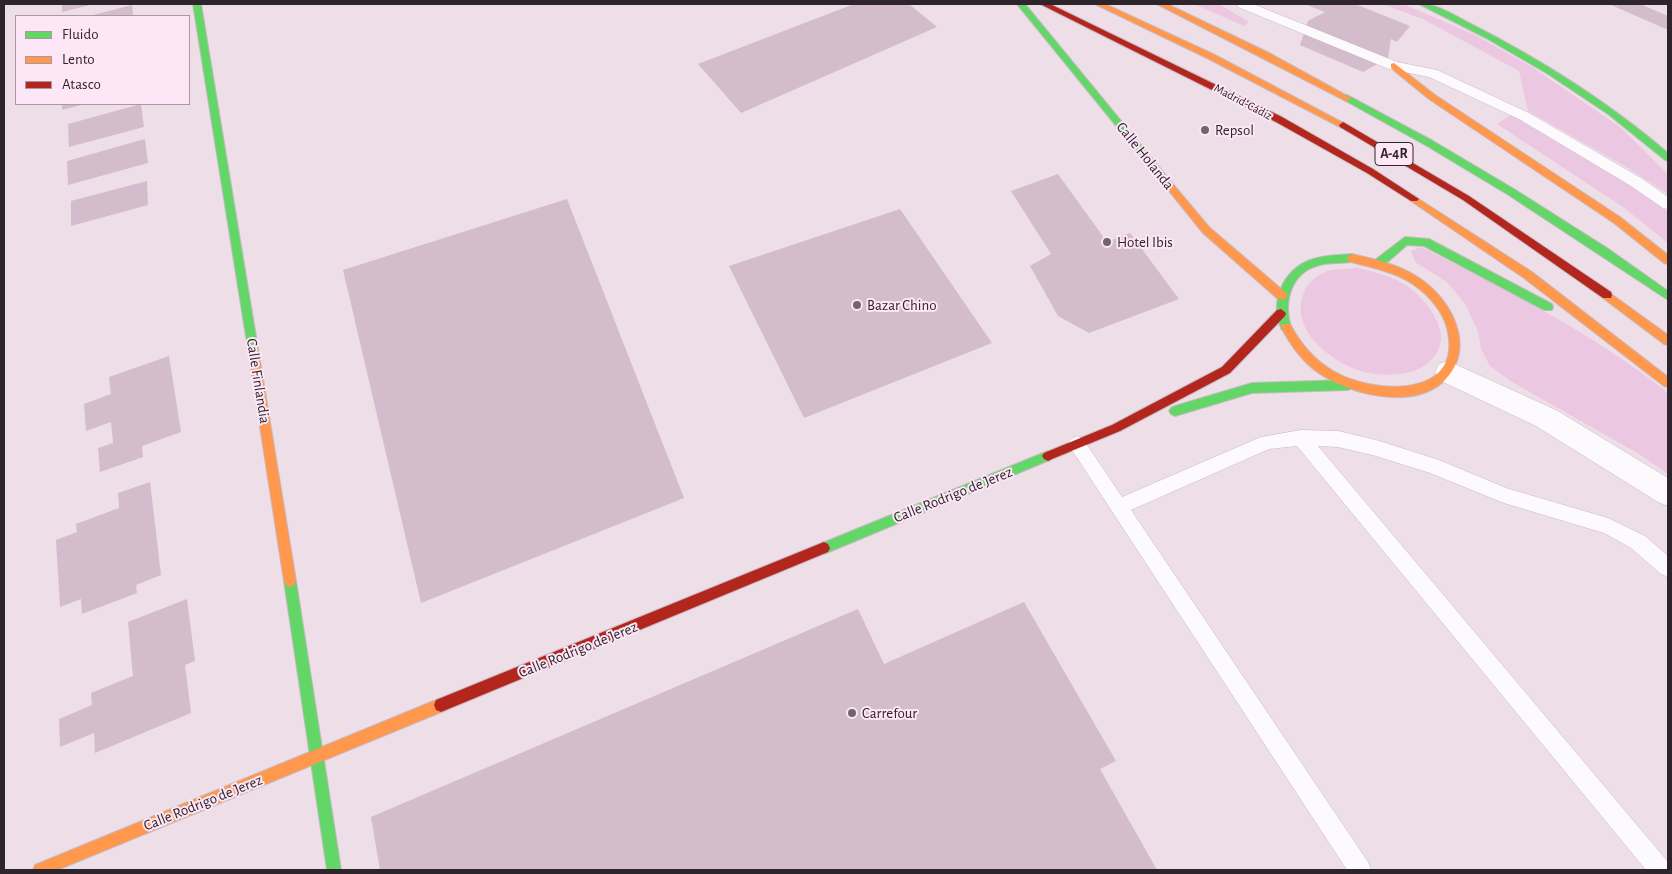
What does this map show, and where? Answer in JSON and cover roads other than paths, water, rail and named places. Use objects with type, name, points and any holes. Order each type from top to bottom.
[{"type":"main road","name":"Calle Finlandia","points":[[197,4],[318,757],[334,870]]},
{"type":"main road","name":"Calle Holanda","points":[[1021,4],[1206,230],[1282,296]]},
{"type":"main road","name":"Madrid-Cádiz","points":[[1044,4],[1238,98],[1383,179],[1528,275],[1624,349]]},
{"type":"main road","name":"A-4R","points":[[1100,4],[1252,76],[1397,156],[1549,252],[1668,341]]},
{"type":"main road","name":"A-4R","points":[[1161,4],[1264,54],[1410,131],[1494,180],[1639,274],[1668,296]]},
{"type":"main road","points":[[1423,4],[1492,35],[1538,62],[1623,118],[1646,136],[1668,158]]},
{"type":"main road","points":[[1394,66],[1432,97],[1617,220],[1668,260]]},
{"type":"main road","points":[[1379,263],[1406,242],[1426,242],[1624,349],[1668,383]]},
{"type":"main road","points":[[1344,258],[1379,263],[1405,274],[1428,290],[1446,310],[1456,332],[1456,353],[1448,372],[1431,385],[1407,392],[1380,392],[1351,385],[1325,372],[1303,354],[1288,334],[1281,313],[1282,296],[1290,279],[1305,266],[1327,259],[1344,258]]},
{"type":"main road","name":"Calle Rodrigo de Jerez","points":[[40,870],[1116,428],[1226,370],[1281,313]]},
{"type":"main road","name":"Calle Rodrigo de Jerez","points":[[1116,428],[1252,388],[1351,385]]},
{"type":"street","points":[[1448,372],[1546,418],[1612,456],[1668,493]]},
{"type":"lane","points":[[1242,4],[1394,66],[1432,73],[1524,116],[1636,182],[1668,204]]},
{"type":"lane","points":[[1119,508],[1267,442],[1301,438],[1338,439],[1376,448],[1433,466],[1504,495],[1608,526],[1638,542],[1668,568]]},
{"type":"lane","points":[[1301,438],[1660,870]]},
{"type":"lane","points":[[1077,444],[1360,870]]},
{"type":"place","name":"Repsol","points":[[1205,130]]},
{"type":"place","name":"Hotel Ibis","points":[[1107,242]]},
{"type":"place","name":"Bazar Chino","points":[[857,305]]},
{"type":"place","name":"Carrefour","points":[[852,713]]}]
